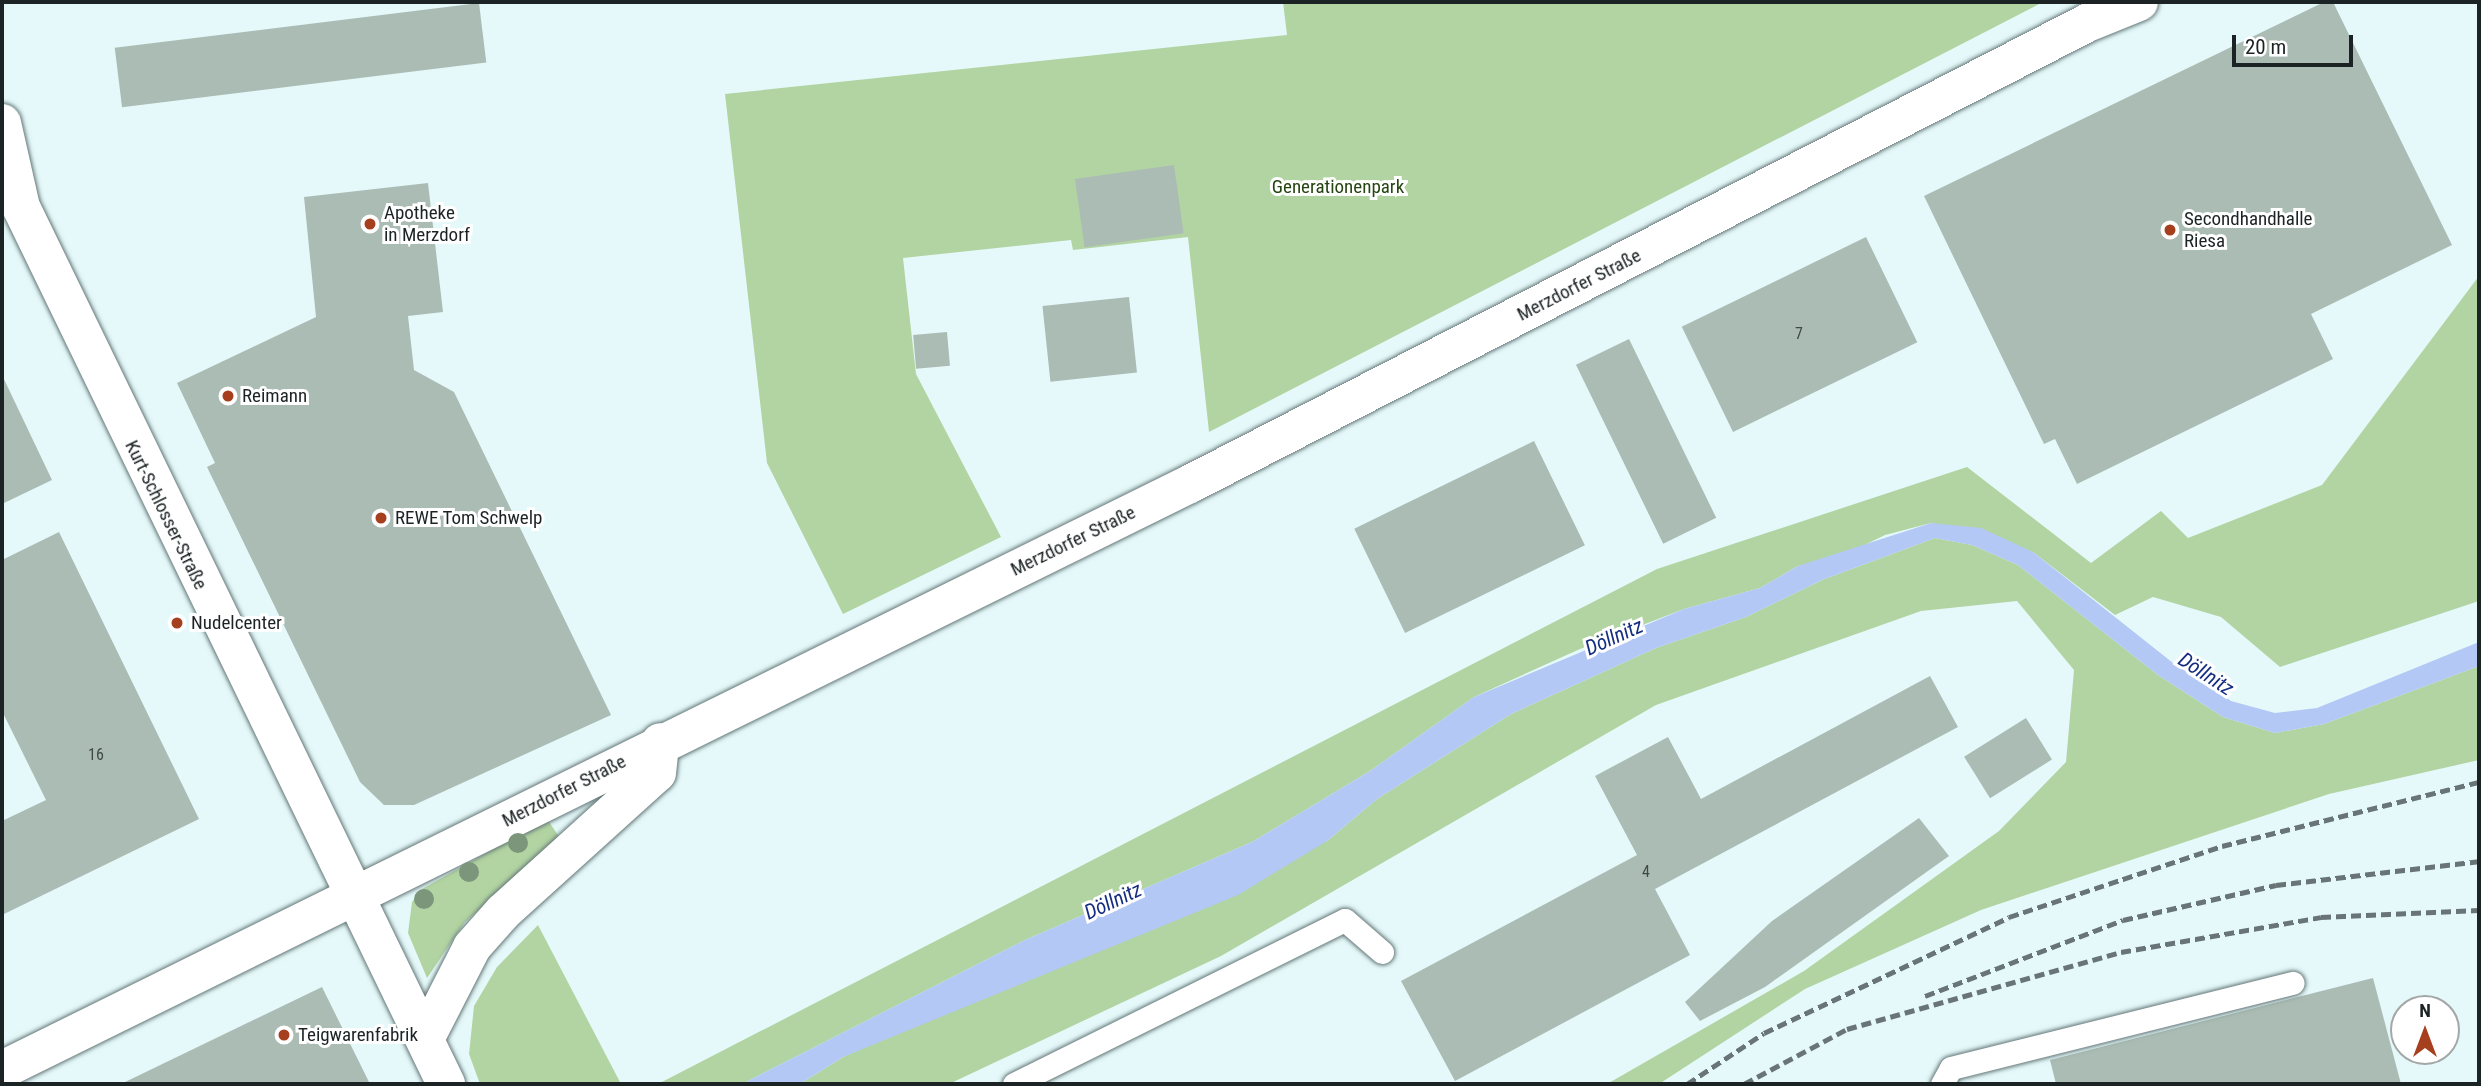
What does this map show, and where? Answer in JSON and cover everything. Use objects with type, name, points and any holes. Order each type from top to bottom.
[{"type":"street","name":"Merzdorfer Straße","points":[[2,1070],[354,898],[660,742],[1190,484],[2088,23],[2139,2]]},
{"type":"street","name":"Kurt-Schlosser-Straße","points":[[2,123],[21,207],[446,1084]]},
{"type":"street","points":[[425,1039],[472,947],[503,912],[657,773],[660,742]]},
{"type":"lane","points":[[1014,1084],[1345,920],[1382,951]]},
{"type":"lane","points":[[1942,1084],[1951,1068],[2293,983]]},
{"type":"green space","name":"Generationenpark","points":[[1283,2],[2043,2],[1209,432],[1188,237],[1073,250],[1071,240],[903,258],[916,374],[1001,537],[843,614],[767,463],[725,94],[1287,35]]},
{"type":"green space","points":[[2479,276],[2479,601],[2280,667],[2221,617],[2153,597],[2115,615],[2033,552],[1931,523],[1885,535],[1840,557],[1798,566],[1760,588],[1684,609],[1580,649],[1474,697],[1370,771],[1252,842],[1025,940],[742,1084],[658,1084],[1657,569],[1967,467],[2091,563],[2161,511],[2188,538],[2322,485]]},
{"type":"green space","points":[[1935,538],[1972,545],[2018,565],[2158,675],[2223,717],[2275,733],[2324,724],[2479,666],[2479,760],[2329,794],[1981,910],[1805,989],[1659,1084],[1607,1084],[1804,971],[1999,831],[2066,762],[2074,670],[2017,601],[1921,611],[1656,705],[1221,956],[949,1084],[800,1084],[843,1057],[1327,841],[1377,799],[1511,714],[1656,648],[1746,617],[1822,580]]},
{"type":"green space","points":[[547,819],[560,838],[465,922],[427,978],[408,933],[412,902],[422,889]]},
{"type":"green space","points":[[538,925],[621,1084],[480,1084],[469,1054],[474,1006],[497,967]]},
{"type":"water","points":[[1931,523],[1981,528],[2033,552],[2173,663],[2231,701],[2275,713],[2317,708],[2479,642],[2479,666],[2324,724],[2275,733],[2223,717],[2158,675],[2018,565],[1972,545],[1935,538],[1822,580],[1746,617],[1656,648],[1511,714],[1377,799],[1327,841],[1238,895],[843,1057],[800,1084],[742,1084],[1025,940],[1252,842],[1370,771],[1474,697],[1684,609],[1760,588],[1798,566]]},
{"type":"building","points":[[2324,2],[2333,2],[2452,245],[2311,314],[2333,359],[2077,484],[2055,439],[2044,444],[1924,196]]},
{"type":"building","points":[[479,3],[486,63],[122,107],[115,48]]},
{"type":"building","points":[[1174,165],[1184,233],[1085,247],[1075,179]]},
{"type":"building","points":[[428,183],[443,312],[408,316],[414,370],[454,392],[611,715],[414,805],[384,805],[360,782],[207,467],[215,463],[177,383],[316,317],[304,197]]},
{"type":"building","points":[[1866,237],[1917,342],[1733,432],[1682,327]]},
{"type":"building","points":[[1129,297],[1137,373],[1050,382],[1042,306]]},
{"type":"building","points":[[947,332],[950,366],[916,369],[913,335]]},
{"type":"building","points":[[1629,339],[1716,518],[1663,544],[1576,365]]},
{"type":"building","points":[[2,375],[52,480],[2,504]]},
{"type":"building","points":[[1534,441],[1585,545],[1405,633],[1354,529]]},
{"type":"building","points":[[59,532],[199,819],[2,915],[2,821],[46,800],[2,711],[2,560]]},
{"type":"building","points":[[1930,676],[1958,727],[1655,889],[1690,955],[1455,1081],[1401,981],[1637,855],[1595,776],[1668,737],[1701,799]]},
{"type":"building","points":[[2026,718],[2052,760],[1990,798],[1964,757]]},
{"type":"building","points":[[1919,818],[1949,856],[1765,987],[1700,1021],[1685,1002],[1772,921]]},
{"type":"building","points":[[2373,978],[2390,1042],[2390,1065],[2396,1065],[2401,1084],[2056,1084],[2050,1060]]},
{"type":"building","name":"Teigwarenfabrik","points":[[322,987],[370,1084],[121,1084]]},
{"type":"railway","points":[[1687,1084],[1764,1033],[2009,917],[2222,846],[2479,782]]},
{"type":"railway","points":[[1925,996],[2123,920],[2276,885],[2479,861]]},
{"type":"railway","points":[[1744,1084],[1847,1029],[2121,952],[2321,917],[2479,910]]},
{"type":"place","name":"Apotheke in Merzdorf","points":[[370,224]]},
{"type":"place","name":"Secondhandhalle Riesa","points":[[2170,230]]},
{"type":"place","name":"Reimann","points":[[228,396]]},
{"type":"place","name":"REWE Tom Schwelp","points":[[381,518]]},
{"type":"place","name":"Nudelcenter","points":[[177,623]]},
{"type":"place","name":"Teigwarenfabrik","points":[[284,1035]]},
{"type":"water label","name":"Döllnitz","points":[[1614,637]]},
{"type":"water label","name":"Döllnitz","points":[[2206,674]]},
{"type":"water label","name":"Döllnitz","points":[[1113,901]]}]
